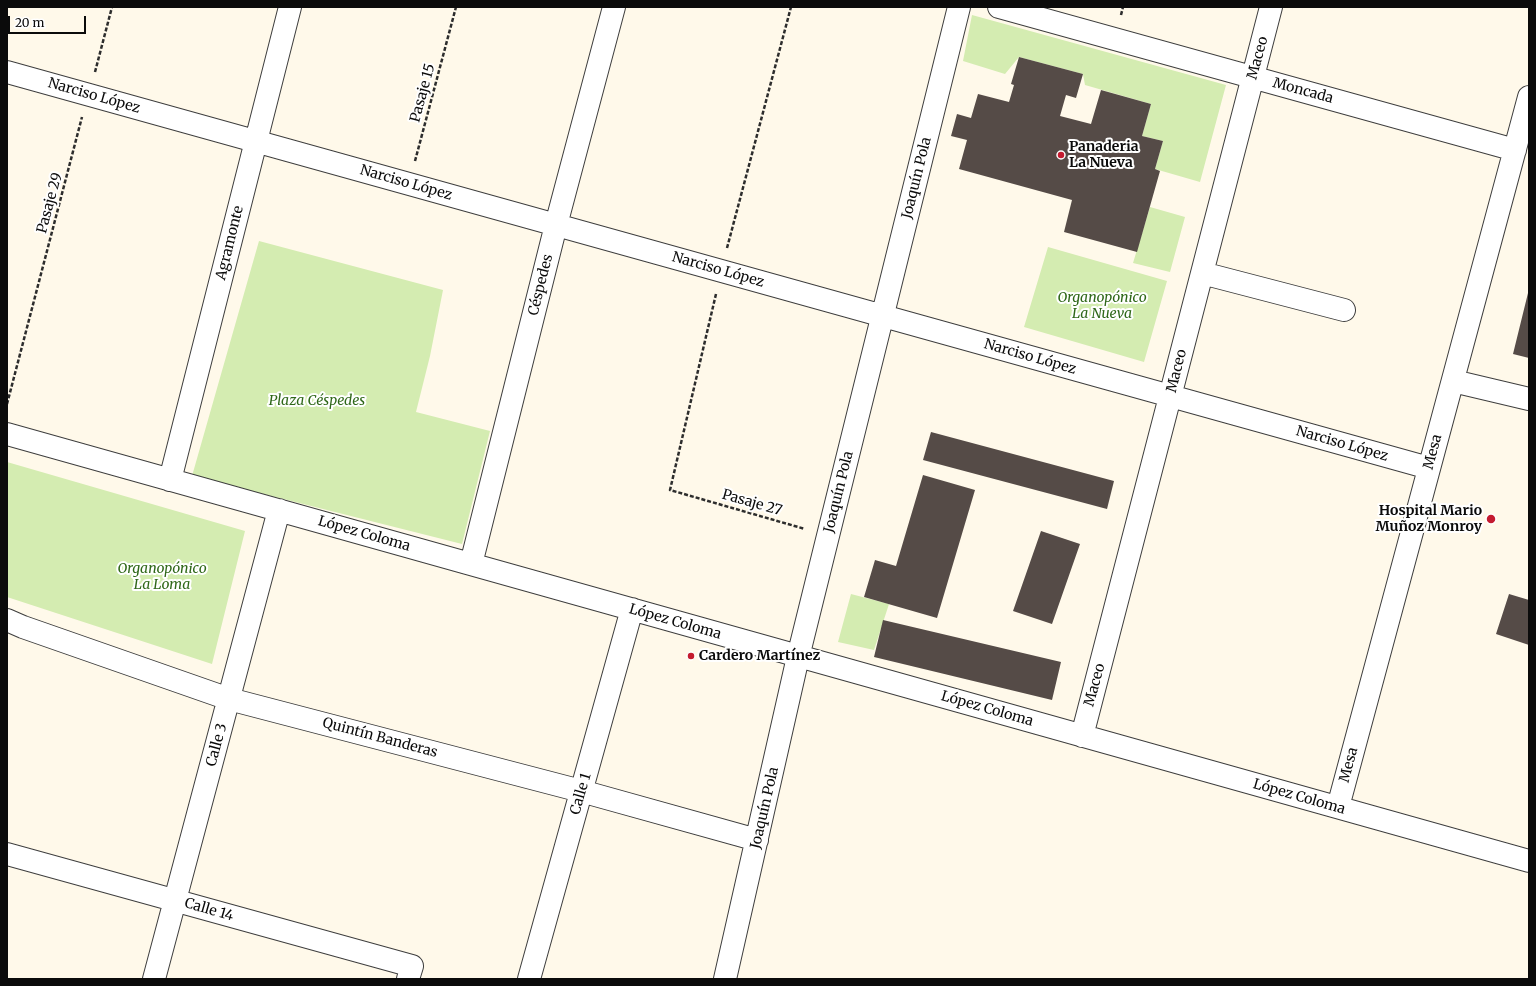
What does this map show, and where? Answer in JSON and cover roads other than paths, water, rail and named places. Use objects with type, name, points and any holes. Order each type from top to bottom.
[{"type":"street","name":"Agramonte","points":[[170,480],[290,7]]},
{"type":"street","name":"Céspedes","points":[[471,564],[556,225],[614,7]]},
{"type":"street","name":"Joaquín Pola","points":[[725,979],[798,657],[959,7]]},
{"type":"street","name":"Moncada","points":[[999,7],[1515,150]]},
{"type":"street","name":"Maceo","points":[[1082,736],[1271,7]]},
{"type":"street","name":"Narciso López","points":[[7,72],[1429,468]]},
{"type":"street","name":"Mesa","points":[[1338,807],[1529,97]]},
{"type":"street","points":[[1202,274],[1344,310]]},
{"type":"street","points":[[1453,381],[1529,399]]},
{"type":"street","name":"López Coloma","points":[[7,434],[1529,861]]},
{"type":"street","name":"Calle 3","points":[[154,979],[279,510]]},
{"type":"street","name":"Calle 1","points":[[529,979],[632,609]]},
{"type":"street","name":"Quintín Banderas","points":[[7,620],[229,699],[582,791],[757,840]]},
{"type":"street","name":"Calle 14","points":[[7,854],[176,901],[410,973]]},
{"type":"place","name":"Panaderia La Nueva","points":[[1061,155]]},
{"type":"place","name":"Hospital Mario Muñoz Monroy","points":[[1491,519]]},
{"type":"place","name":"Cardero Martínez","points":[[691,656]]},
{"type":"park label","name":"Organopónico La Nueva","points":[[1102,306]]},
{"type":"park label","name":"Plaza Céspedes","points":[[317,401]]},
{"type":"park label","name":"Organopónico La Loma","points":[[162,578]]}]
